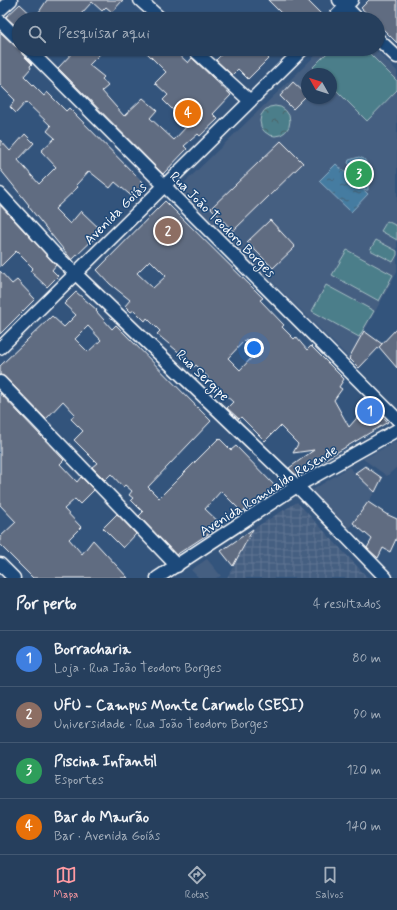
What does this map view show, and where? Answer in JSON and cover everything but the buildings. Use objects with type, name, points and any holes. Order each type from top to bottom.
[{"type":"street","points":[[0,10],[11,0]]},
{"type":"street","points":[[140,0],[153,12]]},
{"type":"street","points":[[338,12],[346,2],[353,12]]},
{"type":"street","points":[[0,21],[12,33]]},
{"type":"street","points":[[385,46],[397,57]]},
{"type":"street","name":"Rua João Teodoro Borges","points":[[35,56],[397,419]]},
{"type":"street","points":[[201,56],[250,101]]},
{"type":"street","name":"Avenida Goiás","points":[[0,348],[296,56]]},
{"type":"street","name":"Rua Sergipe","points":[[0,194],[75,273],[297,486],[386,578]]},
{"type":"street","points":[[0,382],[177,566]]},
{"type":"street","name":"Avenida Romualdo Resende","points":[[157,578],[297,486],[397,430]]},
{"type":"street","points":[[0,564],[14,578]]},
{"type":"shaded area","points":[[315,56],[382,56],[397,71],[397,272],[349,358],[178,189],[301,69],[301,104],[337,104],[337,68],[302,68]]},
{"type":"shaded area","points":[[397,441],[397,467],[387,476],[363,459]]},
{"type":"shaded area","points":[[349,467],[375,492],[349,529],[311,491]]},
{"type":"shaded area","points":[[297,502],[368,578],[227,578],[253,529]]},
{"type":"shaded area","points":[[207,559],[221,576],[216,578],[199,578],[191,570]]},
{"type":"green space","points":[[324,56],[372,56],[397,81],[397,90],[367,121],[337,91],[337,68],[313,67]]},
{"type":"green space","points":[[275,106],[286,110],[290,121],[286,132],[275,136],[264,132],[260,121],[264,110]]},
{"type":"green space","points":[[387,221],[397,226],[397,240],[381,231]]},
{"type":"green space","points":[[376,240],[397,251],[397,255],[393,262],[370,250]]},
{"type":"green space","points":[[347,250],[393,275],[379,301],[332,275]]},
{"type":"green space","points":[[326,285],[374,311],[359,337],[312,311]]},
{"type":"water","points":[[359,157],[364,159],[366,162],[362,173],[368,180],[368,190],[366,190],[351,177],[357,172],[348,163],[349,160]]},
{"type":"water","points":[[336,164],[368,194],[351,212],[319,181]]},
{"type":"place","name":"Bar do Maurão","points":[[188,113]]},
{"type":"place","name":"Piscina Infantil","points":[[359,174]]},
{"type":"place","name":"UFU - Campus Monte Carmelo (SESI)","points":[[168,231]]},
{"type":"place","name":"Borracharia","points":[[370,411]]}]
